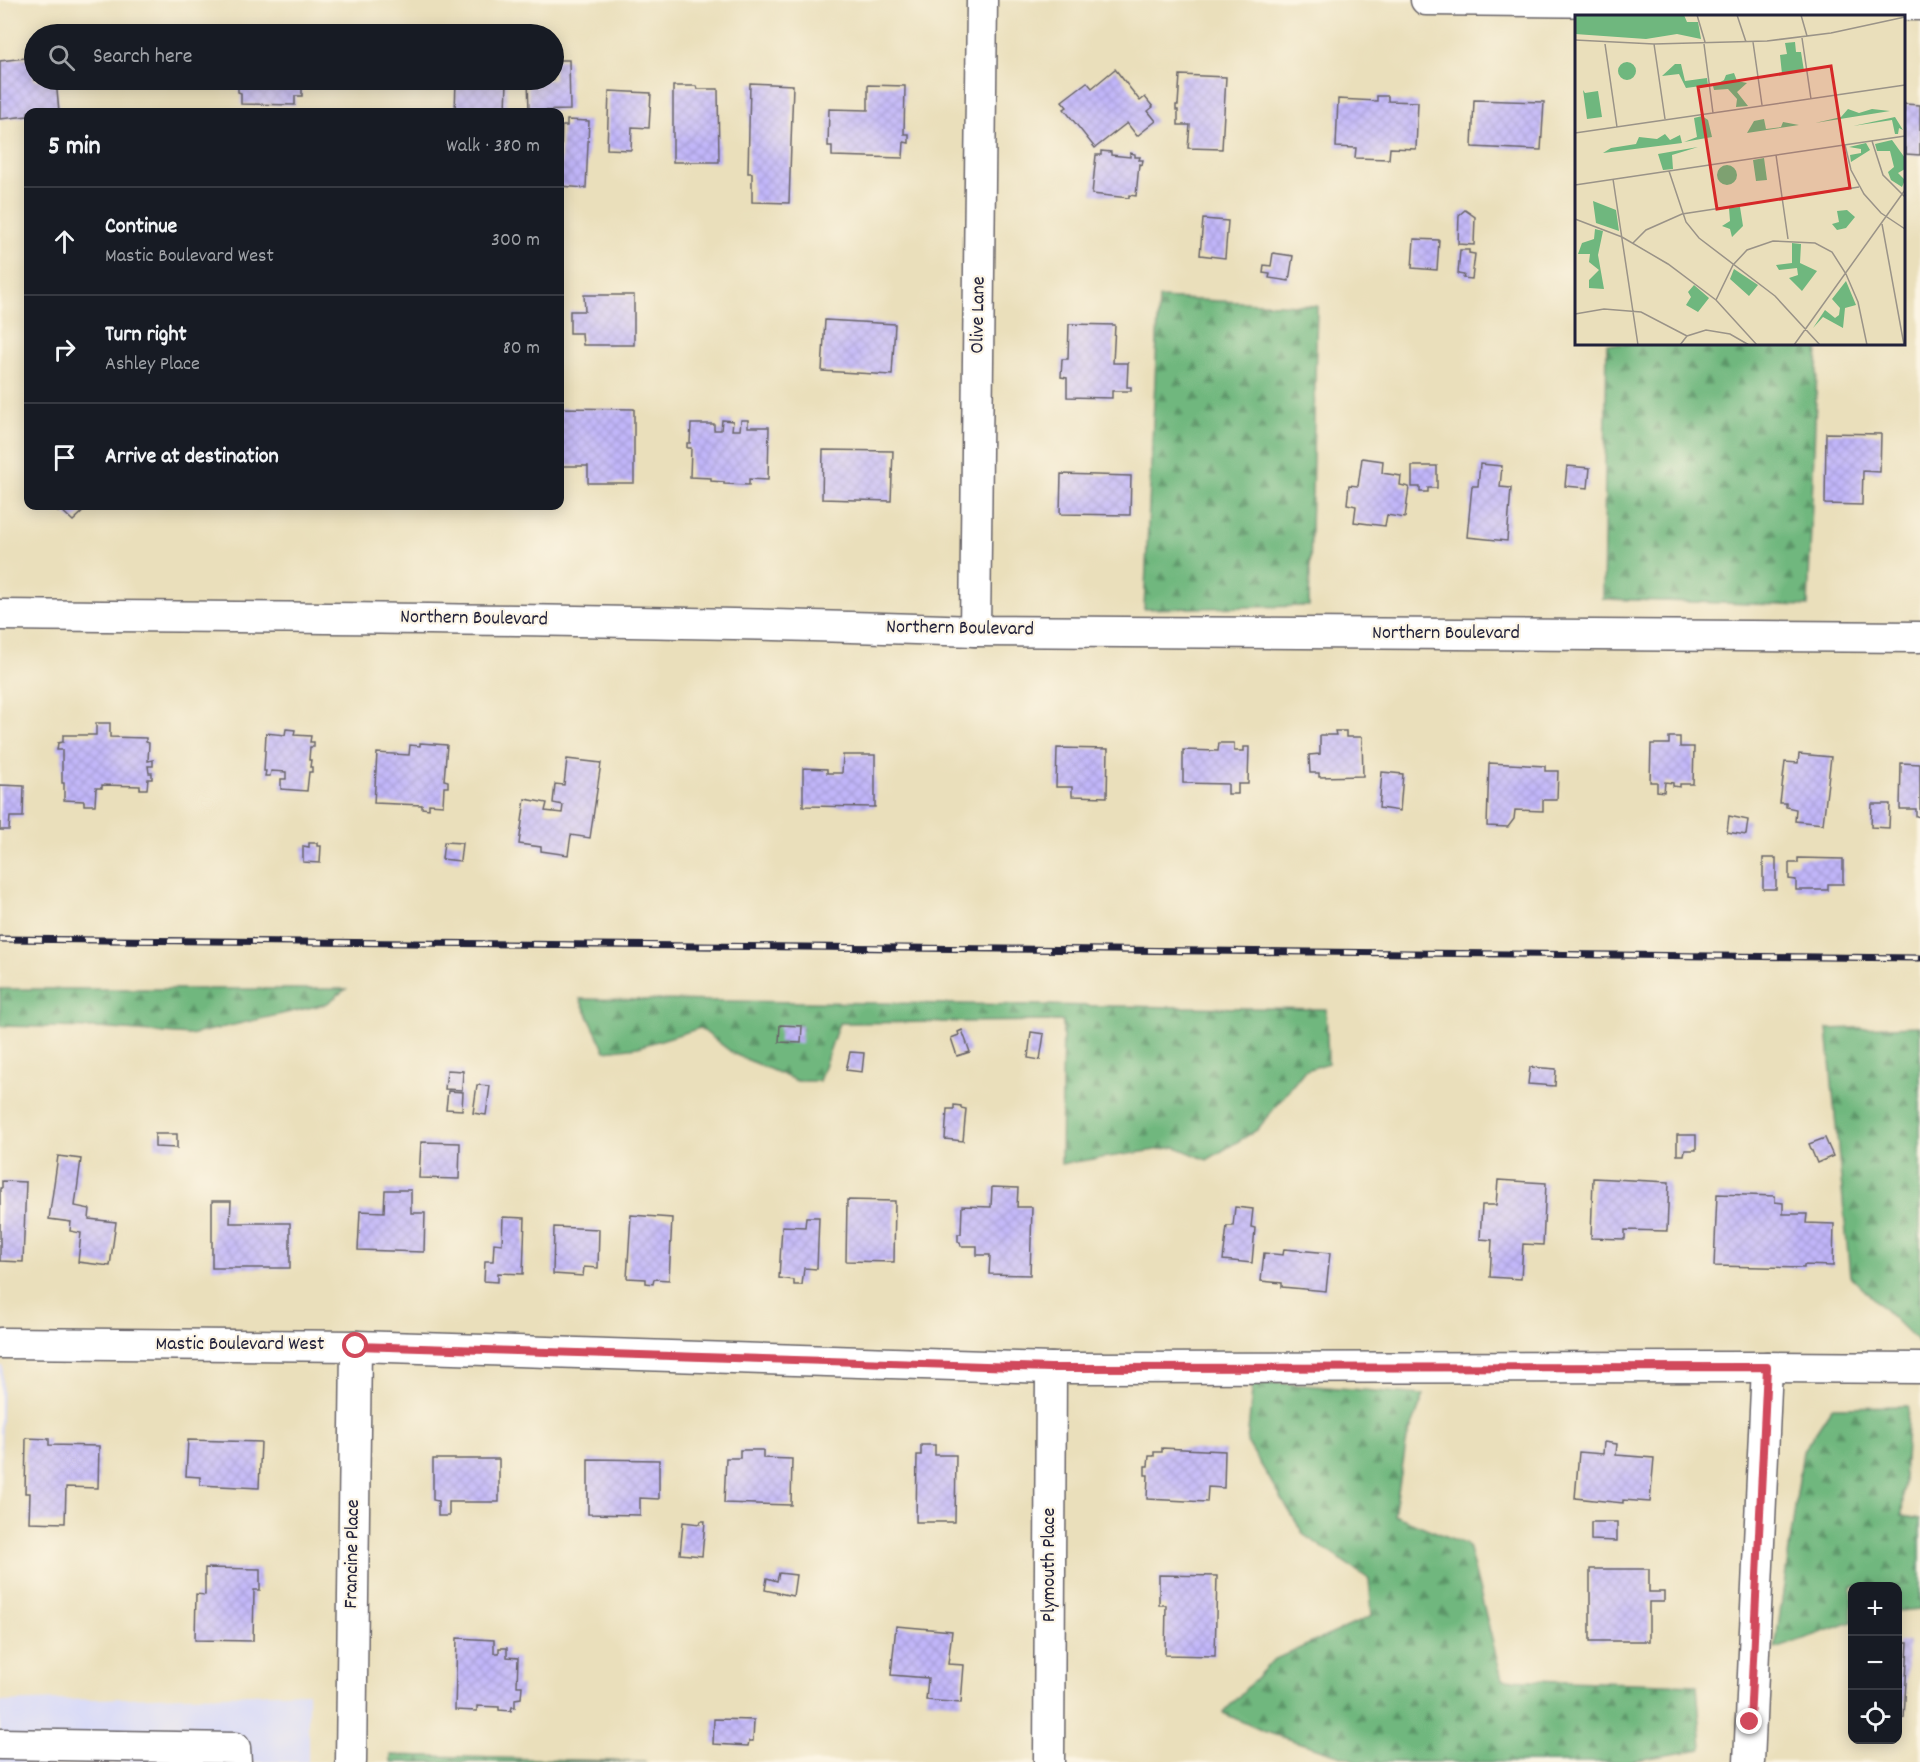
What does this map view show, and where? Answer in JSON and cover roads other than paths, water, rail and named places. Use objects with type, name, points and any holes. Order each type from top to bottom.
[{"type":"street","name":"Olive Lane","points":[[975,631],[982,0]]},
{"type":"street","points":[[1426,0],[1920,5]]},
{"type":"street","name":"Northern Boulevard","points":[[0,615],[494,619],[827,625],[975,631],[1920,637]]},
{"type":"street","name":"Mastic Boulevard West","points":[[0,1342],[356,1346],[1051,1368],[1920,1368]]},
{"type":"street","name":"Francine Place","points":[[351,1762],[356,1346]]},
{"type":"street","points":[[1749,1762],[1767,1367]]},
{"type":"street","name":"Plymouth Place","points":[[1049,1762],[1051,1368]]},
{"type":"street","points":[[0,1744],[235,1749],[236,1762]]},
{"type":"railway","points":[[0,939],[1920,958]]}]
